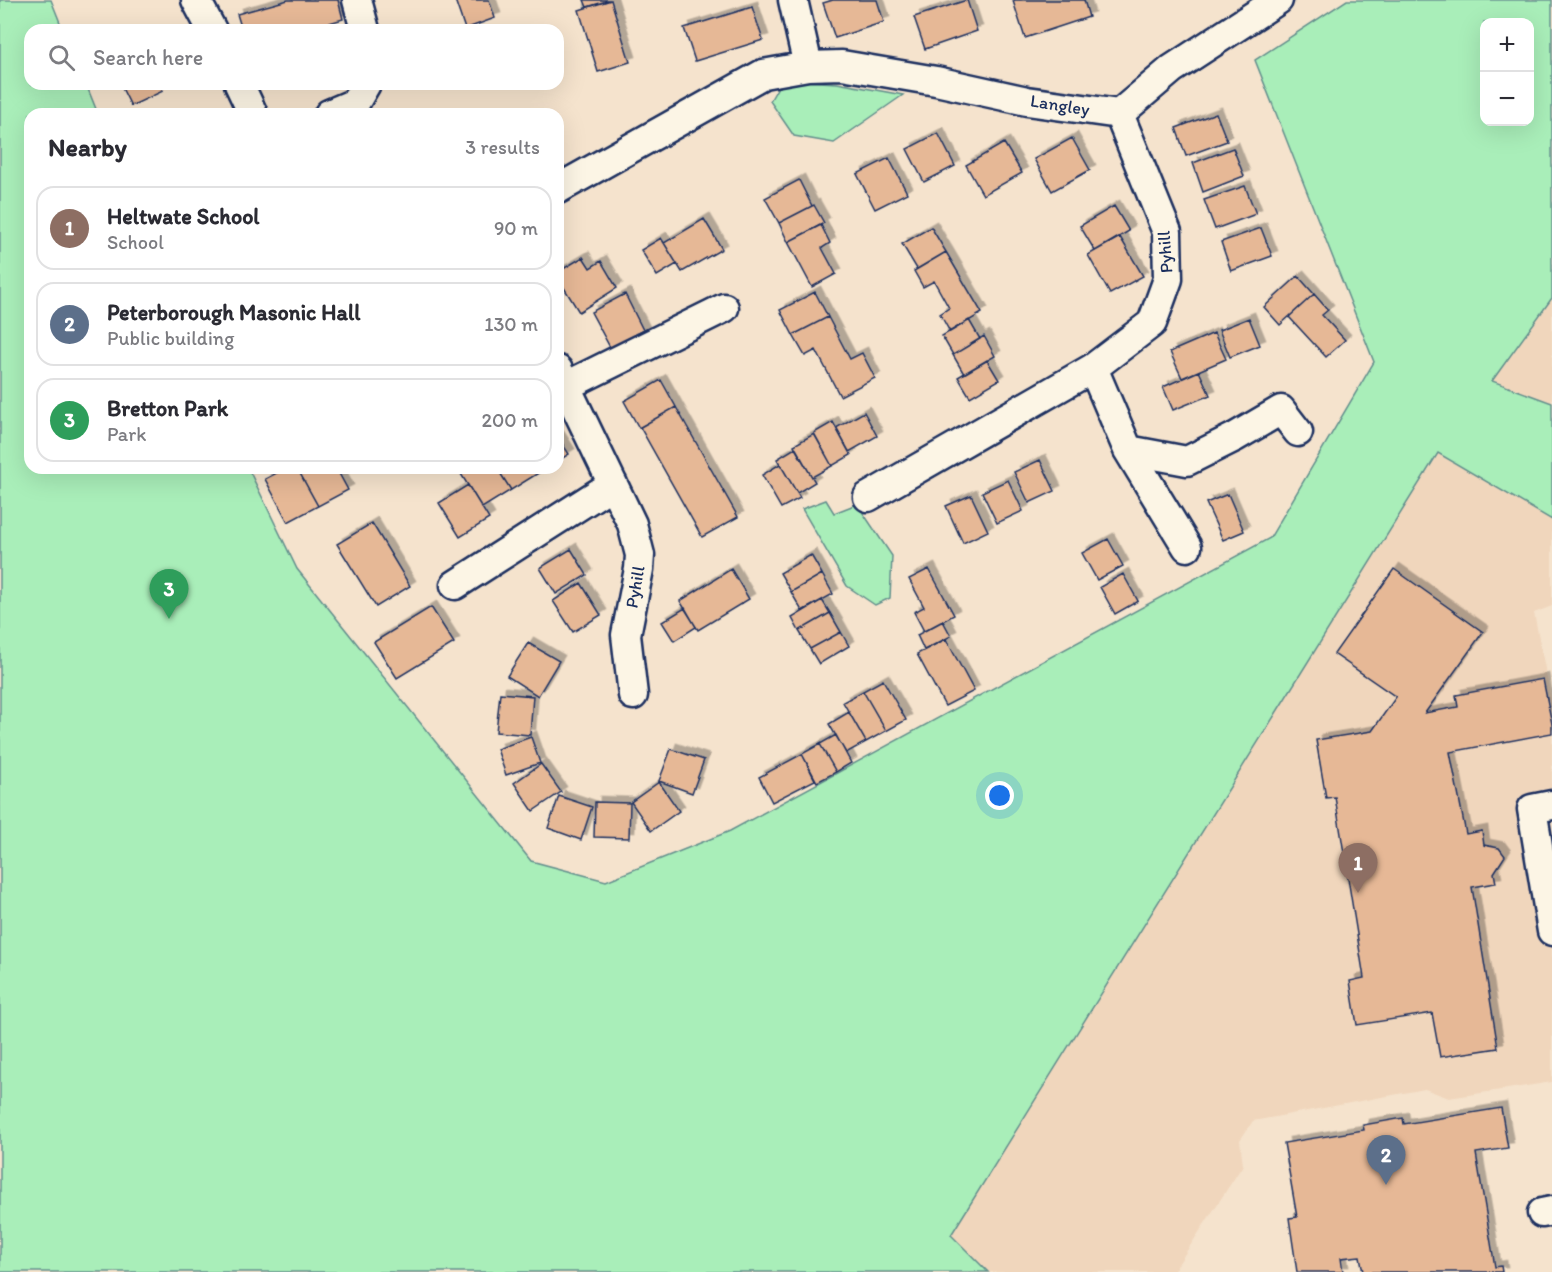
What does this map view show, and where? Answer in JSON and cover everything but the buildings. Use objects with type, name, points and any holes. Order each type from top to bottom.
[{"type":"street","points":[[196,0],[209,24]]},
{"type":"street","points":[[357,0],[363,24]]},
{"type":"street","points":[[793,0],[808,66]]},
{"type":"street","points":[[1119,114],[1173,69],[1278,0]]},
{"type":"street","name":"Langley","points":[[564,186],[763,74],[808,66],[843,65],[936,81],[1027,101],[1119,114]]},
{"type":"street","points":[[242,90],[250,108]]},
{"type":"street","points":[[345,108],[355,104],[363,90]]},
{"type":"street","name":"Pyhill","points":[[868,497],[1093,368],[1152,323],[1168,279],[1167,232],[1119,114]]},
{"type":"street","points":[[564,377],[724,308]]},
{"type":"street","points":[[1093,368],[1128,450],[1187,547]]},
{"type":"street","name":"Pyhill","points":[[564,382],[632,524],[640,555],[626,635],[633,694]]},
{"type":"street","points":[[1128,450],[1187,461],[1281,410],[1298,432]]},
{"type":"street","points":[[455,585],[613,484]]},
{"type":"street","points":[[1552,805],[1532,809],[1552,931]]},
{"type":"shaded area","points":[[1552,298],[1552,403],[1491,381]]},
{"type":"shaded area","points":[[1439,452],[1552,520],[1552,606],[1534,613],[1552,704],[1552,1082],[1449,1098],[1425,1089],[1253,1121],[1240,1140],[1243,1165],[1173,1272],[988,1272],[950,1235]]},
{"type":"green space","points":[[0,0],[51,0],[61,24],[24,24],[24,90],[88,90],[96,108],[24,108],[24,474],[251,474],[297,569],[531,861],[606,881],[730,831],[1270,538],[1374,362],[1255,60],[1347,0],[1552,0],[1552,298],[1492,381],[1552,403],[1552,520],[1438,453],[951,1235],[988,1272],[0,1272]]},
{"type":"green space","points":[[801,81],[837,83],[903,95],[834,143],[794,136],[770,101],[778,87]]},
{"type":"green space","points":[[826,500],[834,513],[857,504],[892,556],[890,598],[875,605],[847,586],[802,509]]},
{"type":"place","name":"Bretton Park","points":[[169,619]]},
{"type":"place","name":"Heltwate School","points":[[1358,893]]},
{"type":"place","name":"Peterborough Masonic Hall","points":[[1386,1185]]}]
